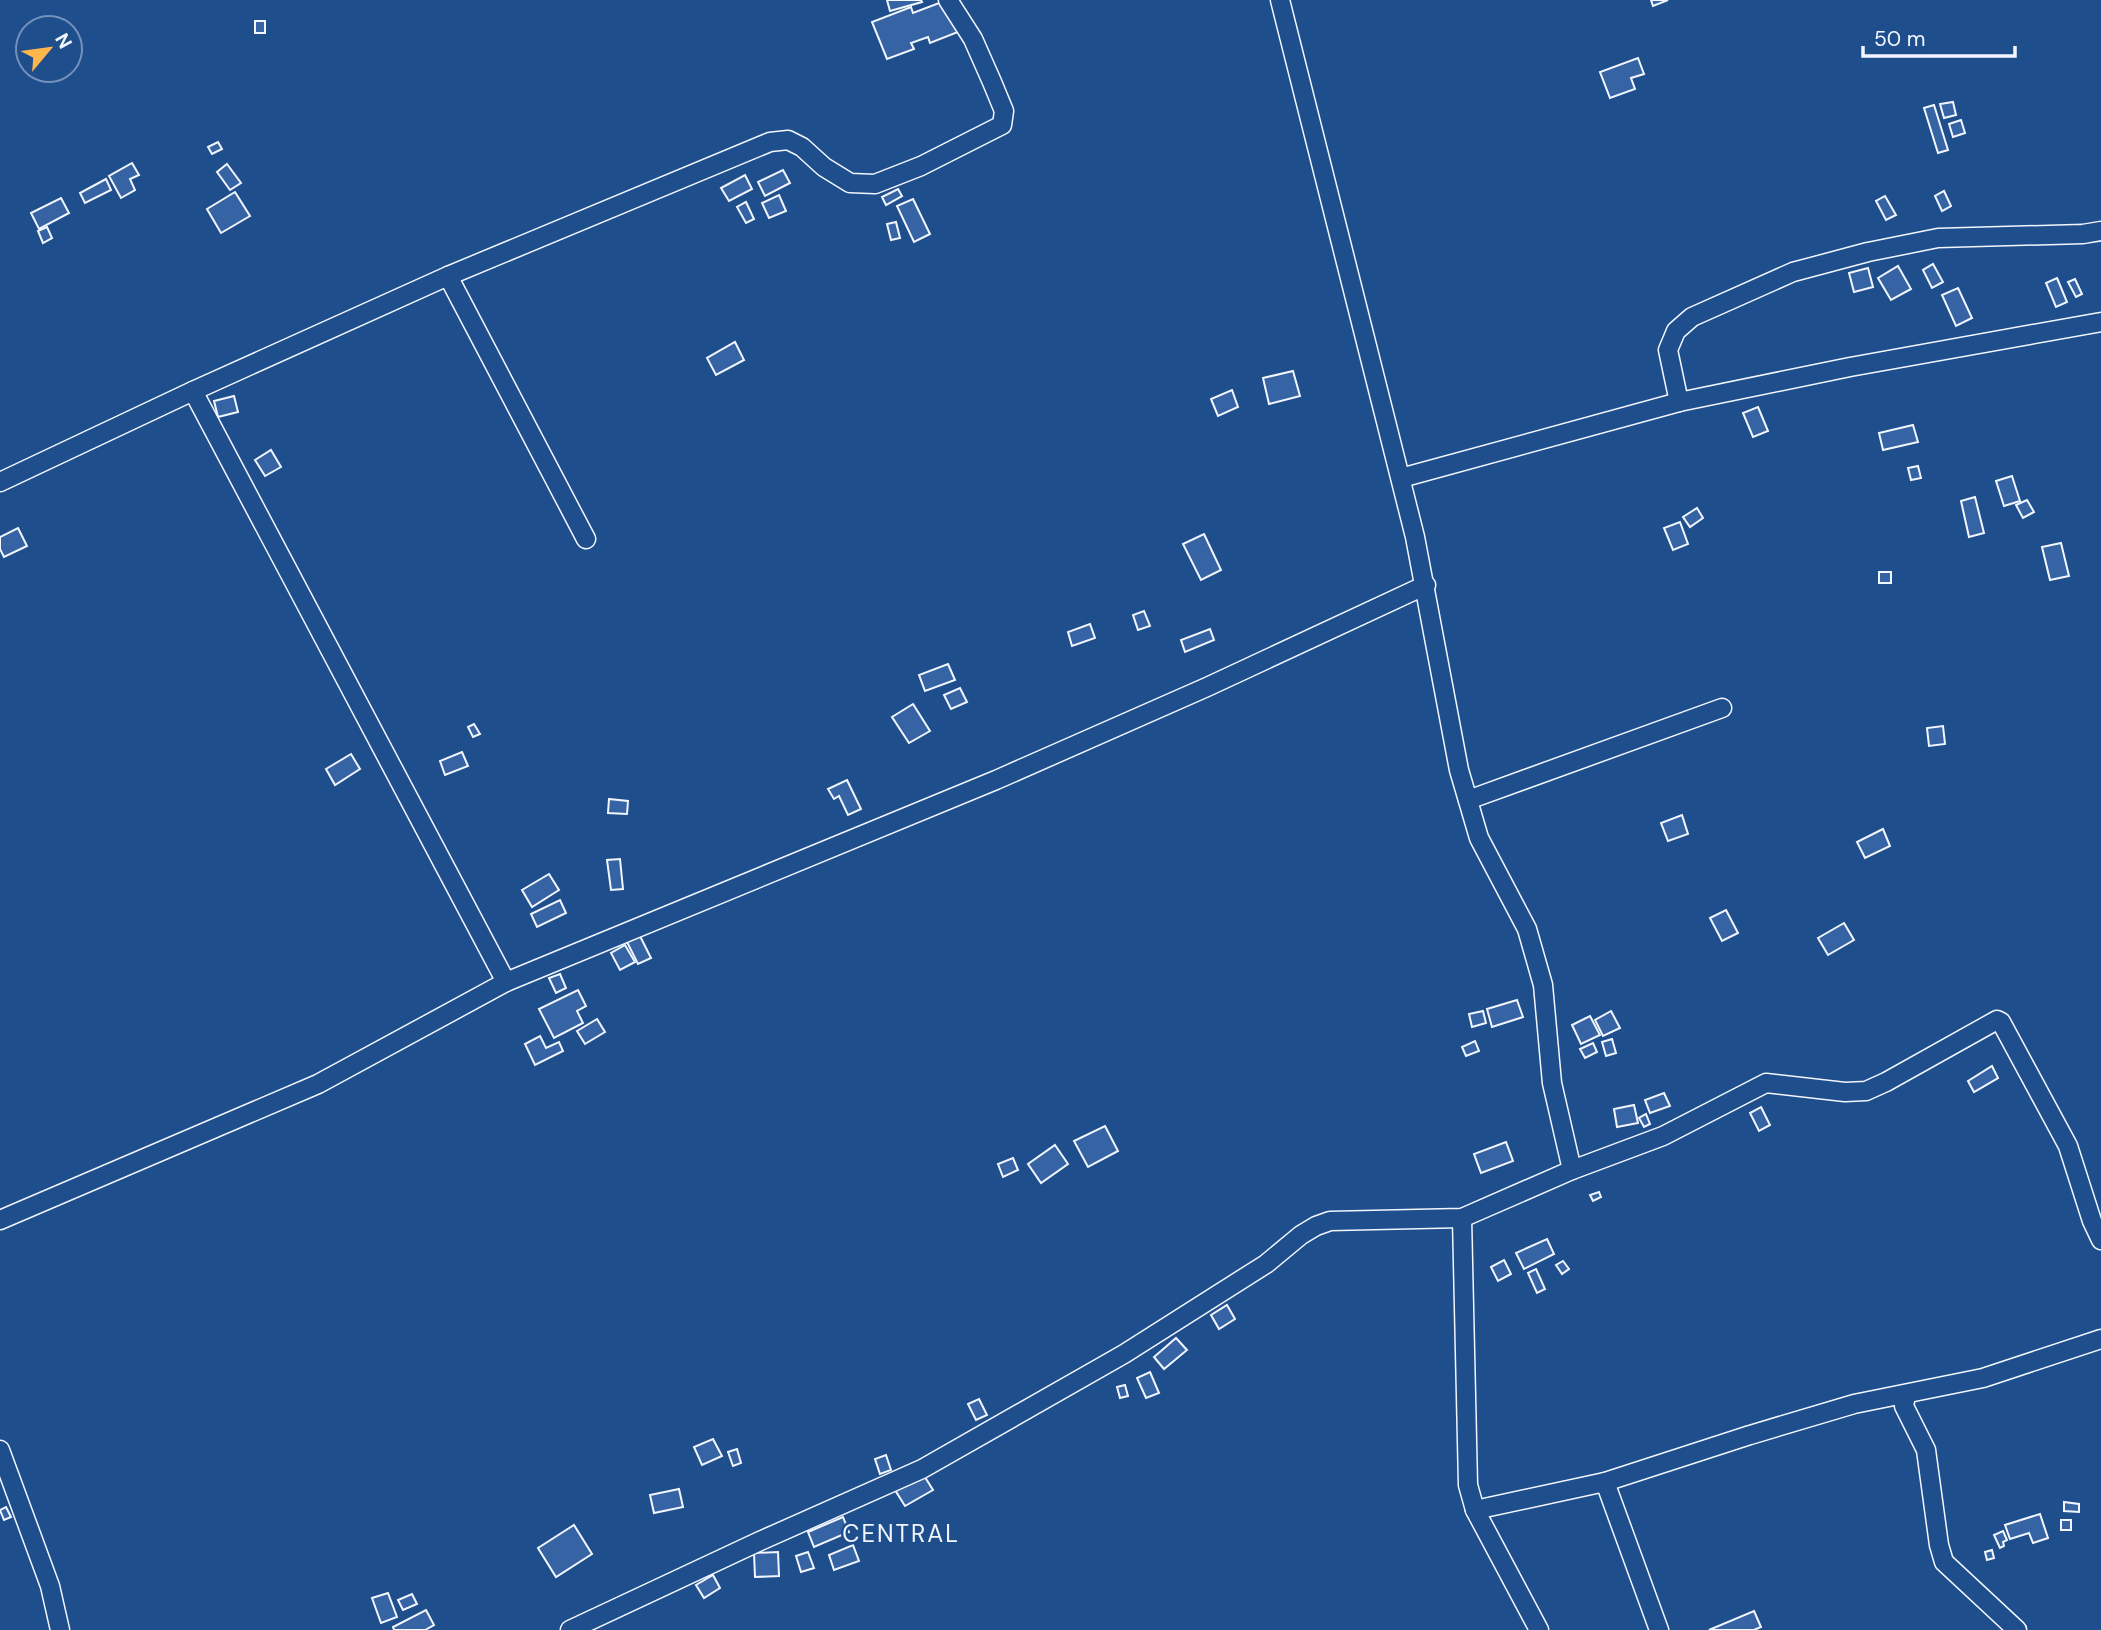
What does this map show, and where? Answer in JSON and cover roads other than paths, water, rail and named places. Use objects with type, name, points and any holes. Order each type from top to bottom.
[{"type":"street","points":[[0,482],[448,276],[771,142],[788,140],[802,147],[824,167],[850,183],[875,184],[921,166],[1002,125],[1004,111],[992,82],[973,39],[948,0]]},
{"type":"street","points":[[1280,0],[1426,585],[1459,770],[1479,838],[1527,929],[1543,985],[1552,1083],[1572,1170]]},
{"type":"street","points":[[1679,402],[1668,350],[1676,331],[1692,317],[1793,272],[1868,252],[1938,238],[2082,234],[2101,231]]},
{"type":"street","points":[[448,276],[586,539]]},
{"type":"street","points":[[1401,478],[1679,402],[1850,367],[2101,322]]},
{"type":"street","points":[[193,391],[506,982]]},
{"type":"street","points":[[0,1220],[318,1084],[506,982],[996,780],[1207,687],[1426,585]]},
{"type":"street","points":[[1468,800],[1722,708]]},
{"type":"street","points":[[570,1630],[922,1469],[1124,1354],[1266,1264],[1301,1235],[1317,1226],[1330,1221],[1462,1218],[1572,1170],[1663,1136],[1766,1083],[1845,1092],[1866,1091],[1999,1020],[2068,1146],[2092,1221],[2101,1240]]},
{"type":"street","points":[[1462,1218],[1468,1485],[1475,1510],[1538,1630]]},
{"type":"street","points":[[1475,1510],[1605,1482],[1750,1434],[1841,1408],[1983,1378],[2101,1339]]},
{"type":"street","points":[[1906,1395],[1904,1406],[1926,1450],[1939,1545],[1944,1562],[2017,1630]]},
{"type":"street","points":[[0,1450],[50,1586],[60,1630]]},
{"type":"street","points":[[1605,1482],[1659,1630]]},
{"type":"district","name":"CENTRAL","points":[[901,1533]]}]
